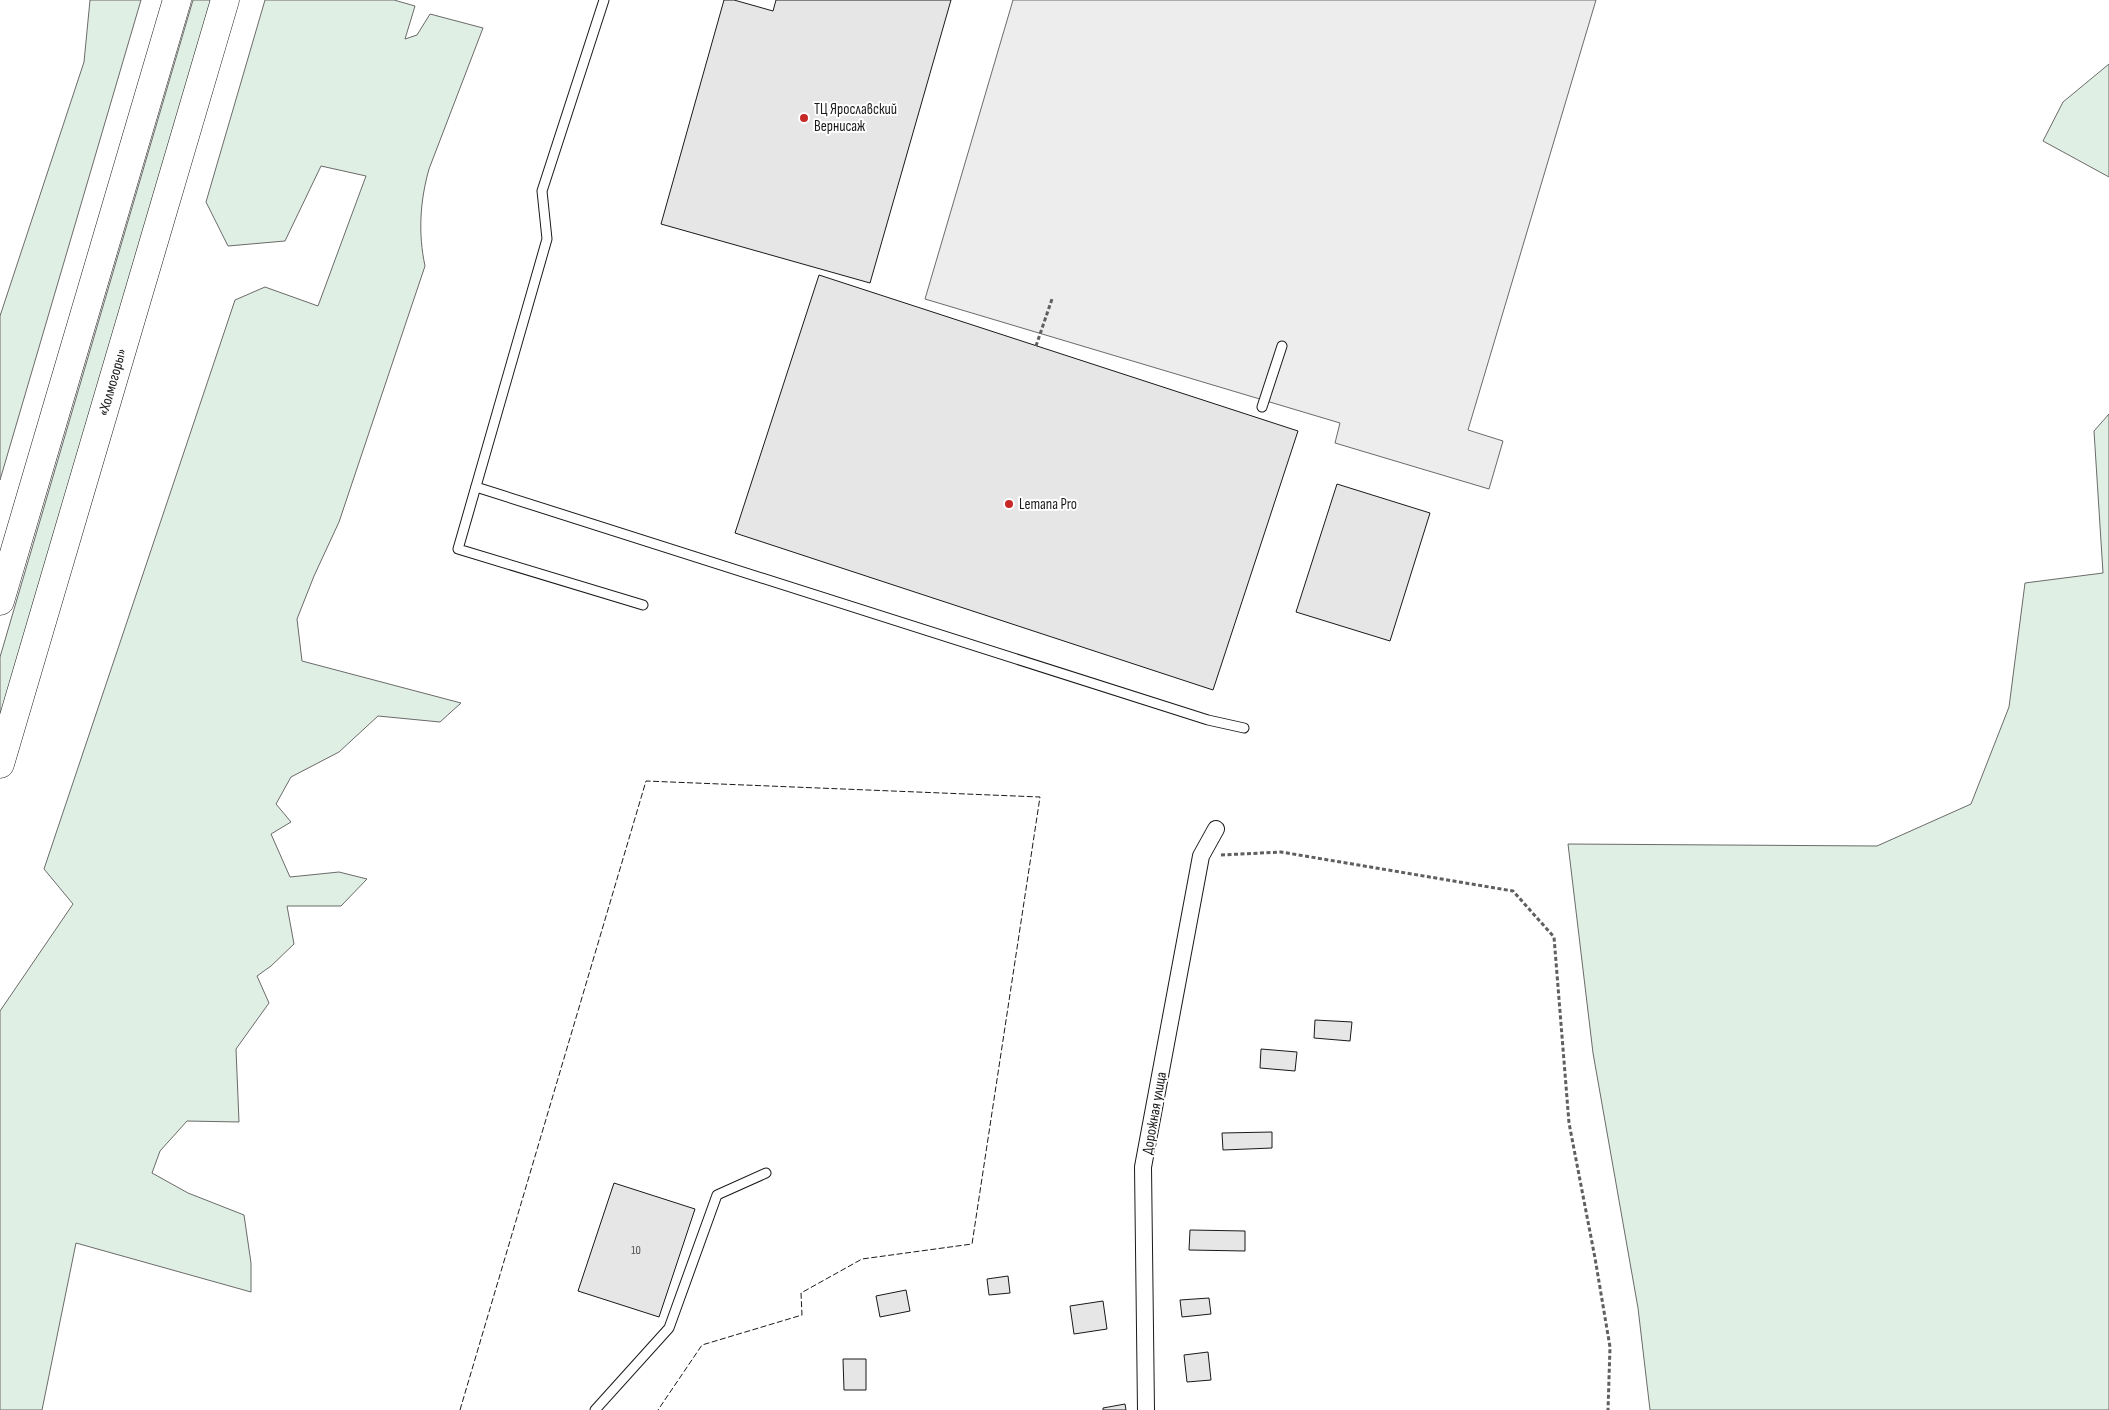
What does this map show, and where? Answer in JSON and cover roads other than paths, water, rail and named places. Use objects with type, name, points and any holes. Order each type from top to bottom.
[{"type":"highway","points":[[0,602],[177,0]]},
{"type":"highway","name":"«Холмогоры»","points":[[0,764],[225,0]]},
{"type":"street","name":"Дорожная улица","points":[[1146,1407],[1144,1167],[1201,856],[1216,829]]},
{"type":"lane","points":[[604,0],[542,191],[547,239],[458,549],[643,605]]},
{"type":"lane","points":[[1262,407],[1282,346]]},
{"type":"lane","points":[[476,487],[1208,720],[1244,728]]},
{"type":"lane","points":[[595,1410],[669,1328],[717,1195],[766,1173]]},
{"type":"place","name":"ТЦ Ярославский Вернисаж","points":[[804,118]]},
{"type":"place","name":"Lemana Pro","points":[[1009,504]]}]
